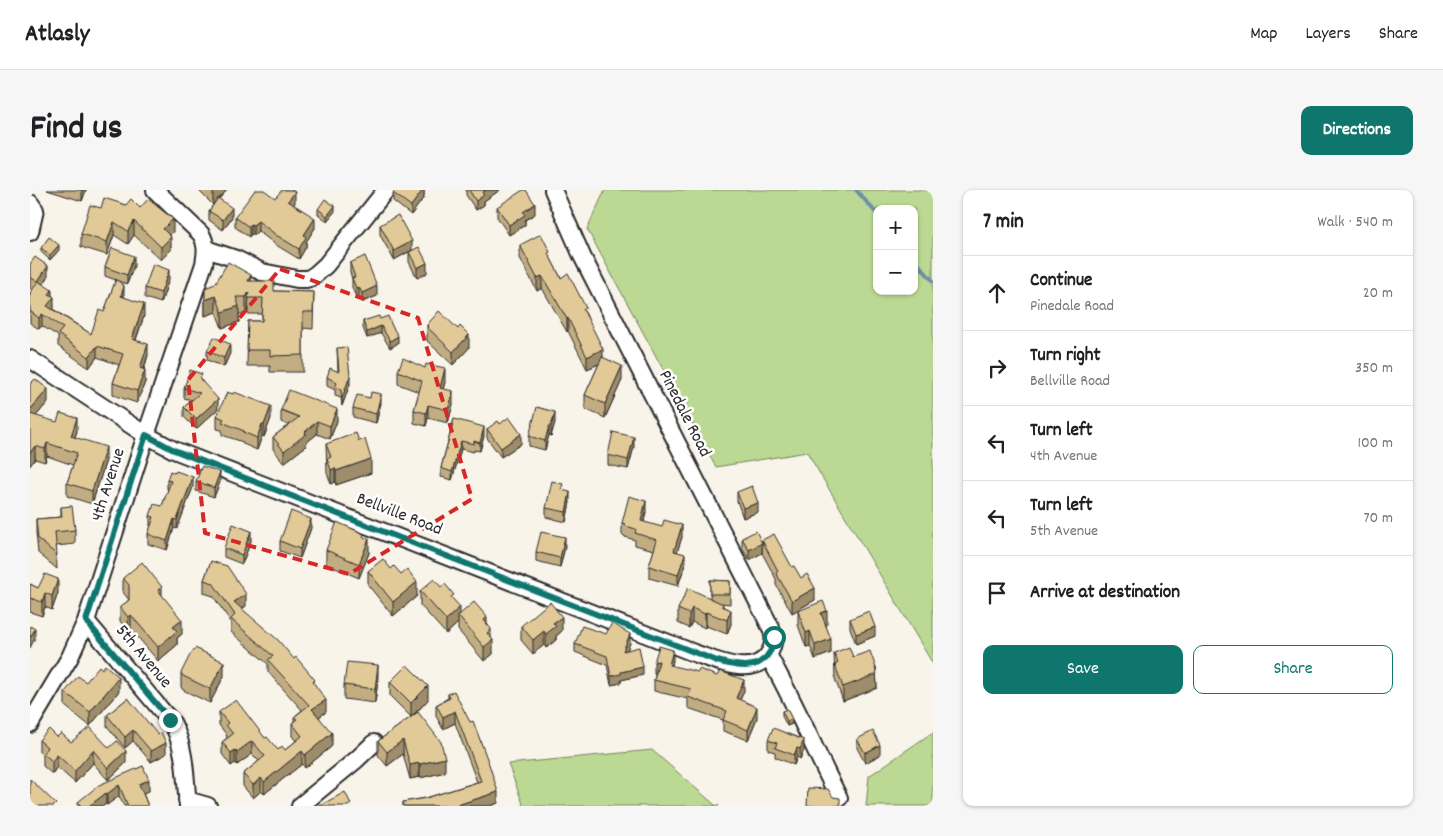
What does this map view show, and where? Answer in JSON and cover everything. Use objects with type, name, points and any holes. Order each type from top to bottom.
[{"type":"street","points":[[155,190],[197,230],[204,239],[206,249],[236,259],[262,272],[306,279],[316,274],[326,265],[386,190]]},
{"type":"street","name":"Pinedale Road","points":[[553,190],[582,256],[765,615],[774,637],[773,646],[768,656]]},
{"type":"street","points":[[30,203],[35,210],[30,232]]},
{"type":"street","name":"4th Avenue","points":[[30,724],[70,657],[86,621],[204,264],[206,249]]},
{"type":"street","name":"Bellville Road","points":[[30,358],[146,435],[174,450],[710,658],[731,665],[745,666],[755,665],[768,656]]},
{"type":"street","name":"5th Avenue","points":[[86,621],[173,724],[184,756],[188,803]]},
{"type":"street","points":[[768,656],[788,692],[839,798]]},
{"type":"street","points":[[300,806],[374,743]]},
{"type":"street","points":[[188,803],[208,806]]},
{"type":"highlighted area","points":[[280,269],[418,318],[472,499],[349,574],[205,533],[188,380]]},
{"type":"green space","points":[[605,190],[933,190],[933,664],[807,452],[716,467],[587,229]]},
{"type":"green space","points":[[933,732],[933,806],[866,806],[869,776]]},
{"type":"green space","points":[[652,750],[715,805],[719,806],[521,806],[523,804],[508,764]]},
{"type":"building","points":[[255,190],[264,190],[275,198],[282,190],[292,190],[295,192],[288,201],[315,218],[304,235],[306,237],[299,249],[258,221],[249,227],[235,217]]},
{"type":"building","points":[[395,190],[423,190],[411,206],[393,193]]},
{"type":"building","points":[[469,190],[486,190],[482,193],[484,195],[476,201]]},
{"type":"building","points":[[523,190],[526,190],[535,204],[523,212],[525,215],[509,225],[497,207]]},
{"type":"building","points":[[104,198],[126,205],[131,199],[140,208],[148,199],[173,219],[163,229],[171,237],[161,247],[134,221],[128,231],[114,222],[107,242],[81,234],[90,205],[101,208]]},
{"type":"building","points":[[218,198],[232,208],[223,220],[209,211]]},
{"type":"building","points":[[325,199],[335,206],[327,216],[318,209]]},
{"type":"building","points":[[398,215],[412,241],[394,251],[380,225]]},
{"type":"building","points":[[541,234],[561,278],[568,273],[586,308],[583,309],[603,349],[587,357],[568,318],[542,276],[537,278],[520,245]]},
{"type":"building","points":[[49,237],[59,245],[50,255],[41,248]]},
{"type":"building","points":[[419,247],[427,263],[417,268],[409,252]]},
{"type":"building","points":[[112,248],[134,256],[127,275],[105,267]]},
{"type":"building","points":[[365,256],[377,286],[362,293],[359,287],[356,288],[352,278],[355,277],[350,263]]},
{"type":"building","points":[[35,257],[48,266],[38,281],[52,290],[49,294],[54,297],[47,306],[91,334],[99,310],[104,312],[116,279],[124,286],[121,296],[144,304],[132,339],[148,344],[140,368],[145,370],[137,391],[113,383],[123,354],[97,346],[89,357],[58,334],[63,328],[42,314],[39,318],[30,311],[30,293],[38,282],[30,277],[30,264]]},
{"type":"building","points":[[228,262],[251,275],[248,281],[274,281],[274,291],[314,292],[313,312],[303,312],[303,355],[270,356],[270,350],[247,350],[248,321],[262,321],[263,298],[248,298],[249,292],[246,297],[236,297],[239,306],[222,312],[216,296],[205,300],[205,288],[215,284]]},
{"type":"building","points":[[153,264],[169,270],[161,293],[145,288]]},
{"type":"building","points":[[439,311],[458,329],[460,326],[469,335],[453,352],[427,327]]},
{"type":"building","points":[[379,316],[380,319],[388,316],[398,336],[390,341],[381,326],[367,332],[363,321]]},
{"type":"building","points":[[214,337],[230,344],[224,358],[207,351]]},
{"type":"building","points":[[347,347],[350,376],[342,398],[341,390],[335,387],[337,383],[327,377],[330,368],[339,372],[337,348]]},
{"type":"building","points":[[602,357],[622,366],[605,404],[585,395]]},
{"type":"building","points":[[403,358],[425,368],[426,364],[445,368],[440,388],[453,391],[448,410],[428,405],[426,413],[414,410],[422,381],[398,371]]},
{"type":"building","points":[[190,370],[202,374],[200,379],[218,399],[196,419],[184,407],[200,393],[184,388]]},
{"type":"building","points":[[35,379],[48,389],[30,410],[30,384]]},
{"type":"building","points":[[289,390],[337,409],[330,426],[317,421],[305,432],[306,434],[284,451],[273,437],[299,417],[281,410]]},
{"type":"building","points":[[227,392],[233,394],[234,392],[271,406],[257,438],[222,422],[224,419],[217,416]]},
{"type":"building","points":[[371,392],[381,394],[376,414],[353,408],[357,395],[370,398]]},
{"type":"building","points":[[537,407],[555,412],[545,441],[529,436]]},
{"type":"building","points":[[60,413],[77,418],[71,436],[106,447],[92,491],[67,483],[77,453],[47,443],[45,449],[35,446],[30,453],[30,414],[57,422]]},
{"type":"building","points":[[509,417],[521,434],[501,448],[487,429],[498,421],[500,424]]},
{"type":"building","points":[[454,419],[484,427],[480,443],[474,441],[474,444],[461,441],[452,472],[441,468]]},
{"type":"building","points":[[613,432],[634,437],[628,460],[608,455]]},
{"type":"building","points":[[356,433],[359,441],[365,439],[371,459],[336,471],[335,468],[331,470],[327,459],[331,457],[326,444]]},
{"type":"building","points":[[202,466],[220,472],[214,488],[196,481]]},
{"type":"building","points":[[170,471],[175,473],[176,471],[193,477],[177,520],[174,519],[167,541],[148,534],[154,517],[150,516],[154,504],[162,506],[171,481],[167,480]]},
{"type":"building","points":[[552,481],[563,484],[561,490],[570,492],[566,512],[546,508]]},
{"type":"building","points":[[752,486],[758,503],[743,508],[737,492]]},
{"type":"building","points":[[629,496],[646,501],[641,521],[662,527],[664,520],[682,525],[674,551],[685,554],[678,575],[649,566],[657,540],[635,533],[636,529],[625,526],[622,523]]},
{"type":"building","points":[[72,506],[75,530],[55,532],[57,555],[38,539],[36,519],[62,517],[61,507]]},
{"type":"building","points":[[291,511],[311,519],[300,549],[280,541]]},
{"type":"building","points":[[337,522],[364,534],[363,537],[369,539],[359,564],[326,550]]},
{"type":"building","points":[[233,524],[251,531],[242,555],[224,548]]},
{"type":"building","points":[[756,531],[762,543],[749,550],[742,538]]},
{"type":"building","points":[[541,532],[565,537],[560,558],[536,552]]},
{"type":"building","points":[[774,534],[792,567],[794,566],[801,578],[807,574],[815,588],[792,601],[776,573],[778,571],[762,540]]},
{"type":"building","points":[[383,559],[391,569],[394,566],[401,574],[407,569],[417,582],[393,602],[368,571]]},
{"type":"building","points":[[211,561],[227,566],[246,594],[234,602],[278,640],[294,659],[296,657],[315,680],[313,682],[326,700],[312,709],[332,733],[305,755],[302,751],[264,782],[261,778],[253,785],[243,774],[265,756],[252,741],[237,752],[235,750],[231,753],[222,742],[233,734],[226,725],[228,723],[219,712],[236,700],[265,738],[267,737],[278,750],[282,746],[285,750],[302,736],[292,723],[297,719],[294,717],[309,705],[268,660],[273,656],[231,619],[235,615],[213,583],[204,580]]},
{"type":"building","points":[[142,562],[162,587],[158,590],[182,620],[173,627],[177,631],[158,647],[131,615],[128,617],[120,607],[129,600],[129,585],[123,578]]},
{"type":"building","points":[[45,574],[58,579],[52,596],[45,593],[42,602],[30,598],[30,584],[38,588]]},
{"type":"building","points":[[434,579],[441,587],[445,584],[454,595],[451,597],[460,607],[446,620],[420,591]]},
{"type":"building","points":[[710,580],[730,581],[730,594],[710,594]]},
{"type":"building","points":[[688,588],[723,604],[722,606],[731,610],[727,620],[692,608],[689,614],[678,609]]},
{"type":"building","points":[[823,601],[827,611],[821,613],[831,639],[815,645],[810,631],[806,633],[798,611]]},
{"type":"building","points":[[474,602],[487,617],[484,620],[491,629],[487,633],[493,640],[484,647],[458,616]]},
{"type":"building","points":[[550,602],[562,617],[553,623],[556,626],[546,634],[544,631],[533,640],[521,626]]},
{"type":"building","points":[[869,611],[875,627],[856,634],[850,619]]},
{"type":"building","points":[[612,623],[630,634],[623,651],[639,647],[643,667],[611,676],[607,656],[575,644],[582,626],[606,634]]},
{"type":"building","points":[[30,626],[35,629],[30,638]]},
{"type":"building","points":[[659,646],[673,650],[669,665],[698,672],[699,669],[717,676],[720,671],[744,680],[736,698],[757,707],[748,730],[723,720],[727,711],[688,697],[691,689],[654,680],[659,661],[654,662]]},
{"type":"building","points":[[849,647],[853,657],[870,651],[877,674],[843,687],[835,665],[838,663],[834,653]]},
{"type":"building","points":[[195,648],[224,662],[210,689],[183,676],[181,673]]},
{"type":"building","points":[[347,662],[378,665],[375,689],[344,685]]},
{"type":"building","points":[[105,665],[119,677],[90,712],[65,692],[78,676],[86,682],[99,666],[102,669]]},
{"type":"building","points":[[407,665],[428,686],[411,703],[390,682]]},
{"type":"building","points":[[454,691],[470,722],[473,721],[498,792],[454,806],[403,806],[403,802],[426,798],[481,781],[455,711],[443,717],[436,705],[450,698],[448,694]]},
{"type":"building","points":[[128,698],[158,735],[161,732],[166,743],[151,751],[133,730],[125,737],[107,715]]},
{"type":"building","points":[[787,709],[792,719],[787,721],[782,711]]},
{"type":"building","points":[[418,712],[441,742],[445,758],[410,765],[403,740],[387,752],[378,741]]},
{"type":"building","points":[[90,727],[109,748],[117,741],[126,751],[108,768],[93,750],[75,771],[57,755],[52,761],[43,753],[48,748],[39,740],[49,729],[57,737],[61,733],[71,742]]},
{"type":"building","points":[[773,728],[804,740],[800,749],[797,748],[794,755],[775,748],[777,743],[768,740]]},
{"type":"building","points":[[873,731],[880,745],[865,753],[857,739]]},
{"type":"building","points":[[143,766],[149,780],[139,784],[148,806],[128,806],[119,785],[89,806],[81,806],[78,802],[99,785]]},
{"type":"building","points":[[30,779],[56,804],[54,806],[30,806]]},
{"type":"building","points":[[808,788],[828,789],[833,797],[840,798],[840,806],[807,806]]},
{"type":"building","points":[[345,792],[351,804],[348,806],[319,806]]},
{"type":"waterway","points":[[856,190],[873,209]]},
{"type":"waterway","points":[[918,264],[933,281]]},
{"type":"route","points":[[170,720],[86,621],[146,435],[174,450],[227,471],[717,661],[740,666],[755,665],[768,656],[773,646],[774,637]]}]
